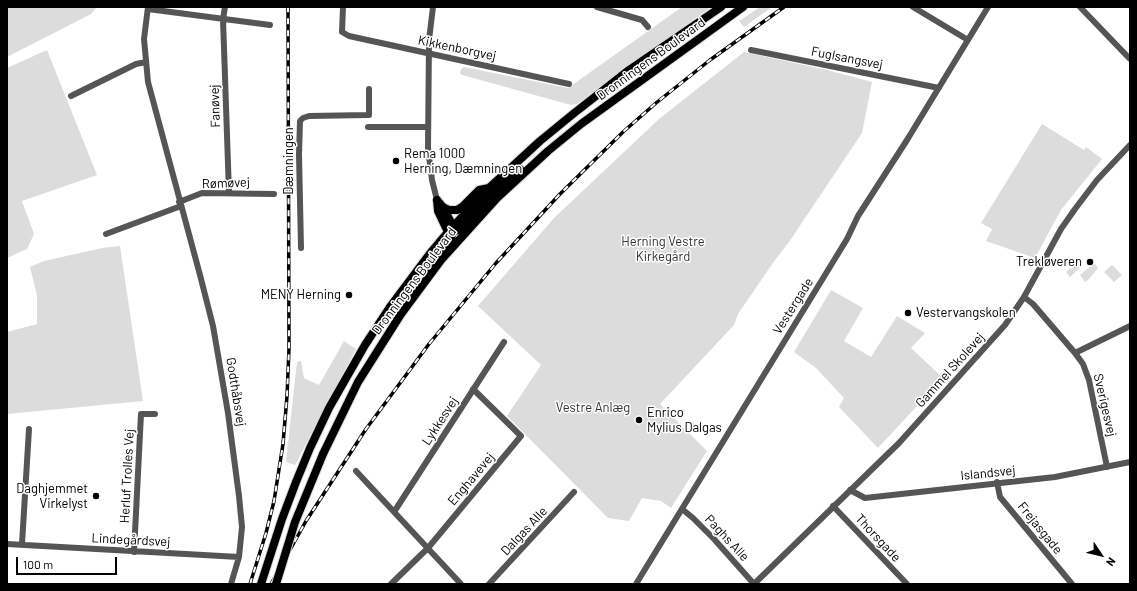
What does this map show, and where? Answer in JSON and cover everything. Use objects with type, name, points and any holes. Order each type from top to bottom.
[{"type":"main road","name":"Dronningens Boulevard","points":[[261,584],[282,519],[310,448],[329,408],[365,344],[411,277],[489,188],[512,166],[573,114],[630,70],[721,7]]},
{"type":"main road","name":"Dronningens Boulevard","points":[[276,584],[295,522],[323,454],[358,382],[401,314],[459,239],[497,198],[548,151],[613,100],[744,7]]},
{"type":"main road","points":[[451,230],[460,229],[506,181],[525,165],[548,151]]},
{"type":"main road","points":[[443,207],[449,210],[457,210],[479,190],[489,188]]},
{"type":"main road","points":[[437,200],[438,211],[451,230]]},
{"type":"main road","points":[[423,285],[427,271],[450,241],[451,230],[443,207],[437,200]]},
{"type":"street","name":"Fanøvej","points":[[225,7],[223,19],[229,193]]},
{"type":"street","name":"Kikkenborgvej","points":[[343,7],[342,32],[349,36],[568,84]]},
{"type":"street","points":[[432,7],[429,53],[428,148],[430,170],[437,200]]},
{"type":"street","points":[[597,7],[642,20],[648,27]]},
{"type":"street","points":[[913,7],[968,40]]},
{"type":"street","name":"Vestergade","points":[[982,17],[985,7]]},
{"type":"street","name":"Vestergade","points":[[636,584],[847,239],[858,216],[907,140],[988,7]]},
{"type":"street","points":[[1080,7],[1130,59]]},
{"type":"street","points":[[148,8],[270,25]]},
{"type":"street","name":"Godthåbsvej","points":[[148,8],[144,39],[151,96],[200,275],[221,364],[242,527],[239,557],[231,584]]},
{"type":"street","name":"Fuglsangsvej","points":[[751,50],[939,88]]},
{"type":"street","points":[[71,96],[136,64],[146,62]]},
{"type":"street","name":"Dæmningen","points":[[301,248],[299,154],[300,121],[309,116],[369,115],[369,89]]},
{"type":"street","points":[[368,128],[428,127]]},
{"type":"street","name":"Gammel Skolevej","points":[[754,584],[899,443],[1005,325],[1024,297],[1061,228],[1097,180],[1130,145]]},
{"type":"street","name":"Rømøvej","points":[[180,204],[202,193],[274,194]]},
{"type":"street","points":[[106,234],[180,204]]},
{"type":"street","name":"Sverigesvej","points":[[1024,297],[1033,304],[1076,353],[1083,364],[1089,380],[1107,467]]},
{"type":"street","points":[[1076,353],[1130,326]]},
{"type":"street","name":"Lykkesvej","points":[[394,512],[504,342]]},
{"type":"street","name":"Enghavevej","points":[[391,584],[428,548],[521,436],[473,389]]},
{"type":"street","name":"Herluf Trolles Vej","points":[[134,552],[141,414],[154,414]]},
{"type":"street","points":[[22,544],[29,429]]},
{"type":"street","name":"Islandsvej","points":[[850,490],[865,498],[997,482],[1055,477],[1130,462]]},
{"type":"street","points":[[356,470],[461,584]]},
{"type":"street","name":"Frejasgade","points":[[997,482],[1000,497],[1072,584]]},
{"type":"street","name":"Dalgas Alle","points":[[489,584],[574,492]]},
{"type":"street","name":"Thorsgade","points":[[833,506],[907,584]]},
{"type":"street","name":"Paghs Alle","points":[[682,509],[694,518],[754,584]]},
{"type":"street","name":"Lindegårdsvej","points":[[7,544],[239,557]]},
{"type":"green space","points":[[7,7],[97,7],[91,14],[7,57]]},
{"type":"green space","points":[[682,7],[711,7],[577,104],[571,105],[462,75],[460,73],[461,69],[464,67],[568,88]]},
{"type":"green space","points":[[760,7],[772,7],[744,27],[739,21]]},
{"type":"green space","points":[[47,50],[97,175],[22,201],[34,234],[27,249],[7,258],[7,68]]},
{"type":"green space","name":"Herning Vestre Kirkegård","points":[[744,52],[827,70],[872,82],[862,133],[789,242],[738,314],[734,325],[660,404],[707,451],[671,508],[661,501],[642,498],[629,521],[608,518],[507,416],[541,365],[478,306],[554,218],[659,119]]},
{"type":"green space","points":[[1042,124],[1084,150],[1086,147],[1102,159],[1061,210],[1035,258],[986,241],[992,229],[981,223]]},
{"type":"green space","points":[[120,246],[143,401],[7,414],[7,332],[37,324],[37,295],[30,267],[44,261],[102,248]]},
{"type":"green space","points":[[1077,263],[1081,267],[1070,277],[1066,272]]},
{"type":"green space","points":[[1094,263],[1098,268],[1085,282],[1080,275]]},
{"type":"green space","points":[[1112,265],[1122,275],[1114,282],[1104,272]]},
{"type":"green space","points":[[831,290],[863,308],[844,341],[871,357],[897,316],[925,333],[911,348],[943,378],[878,448],[839,407],[844,398],[816,368],[794,352]]},
{"type":"green space","points":[[344,341],[356,349],[295,465],[286,462],[297,362],[301,361],[304,378],[319,385]]},
{"type":"railway","points":[[250,584],[266,533],[274,501],[283,444],[287,396],[289,348],[288,7]]},
{"type":"railway","points":[[271,584],[306,521],[366,429],[429,344],[496,263],[560,194],[623,132],[656,103],[710,60],[784,7]]},
{"type":"place","name":"Rema 1000 Herning, Dæmningen","points":[[396,161]]},
{"type":"place","name":"Trekløveren","points":[[1090,262]]},
{"type":"place","name":"MENY Herning","points":[[349,295]]},
{"type":"place","name":"Vestervangskolen","points":[[908,313]]},
{"type":"place","name":"Enrico Mylius Dalgas","points":[[639,420]]},
{"type":"place","name":"Daghjemmet Virkelyst","points":[[96,496]]},
{"type":"park label","name":"Vestre Anlæg","points":[[593,408]]}]
